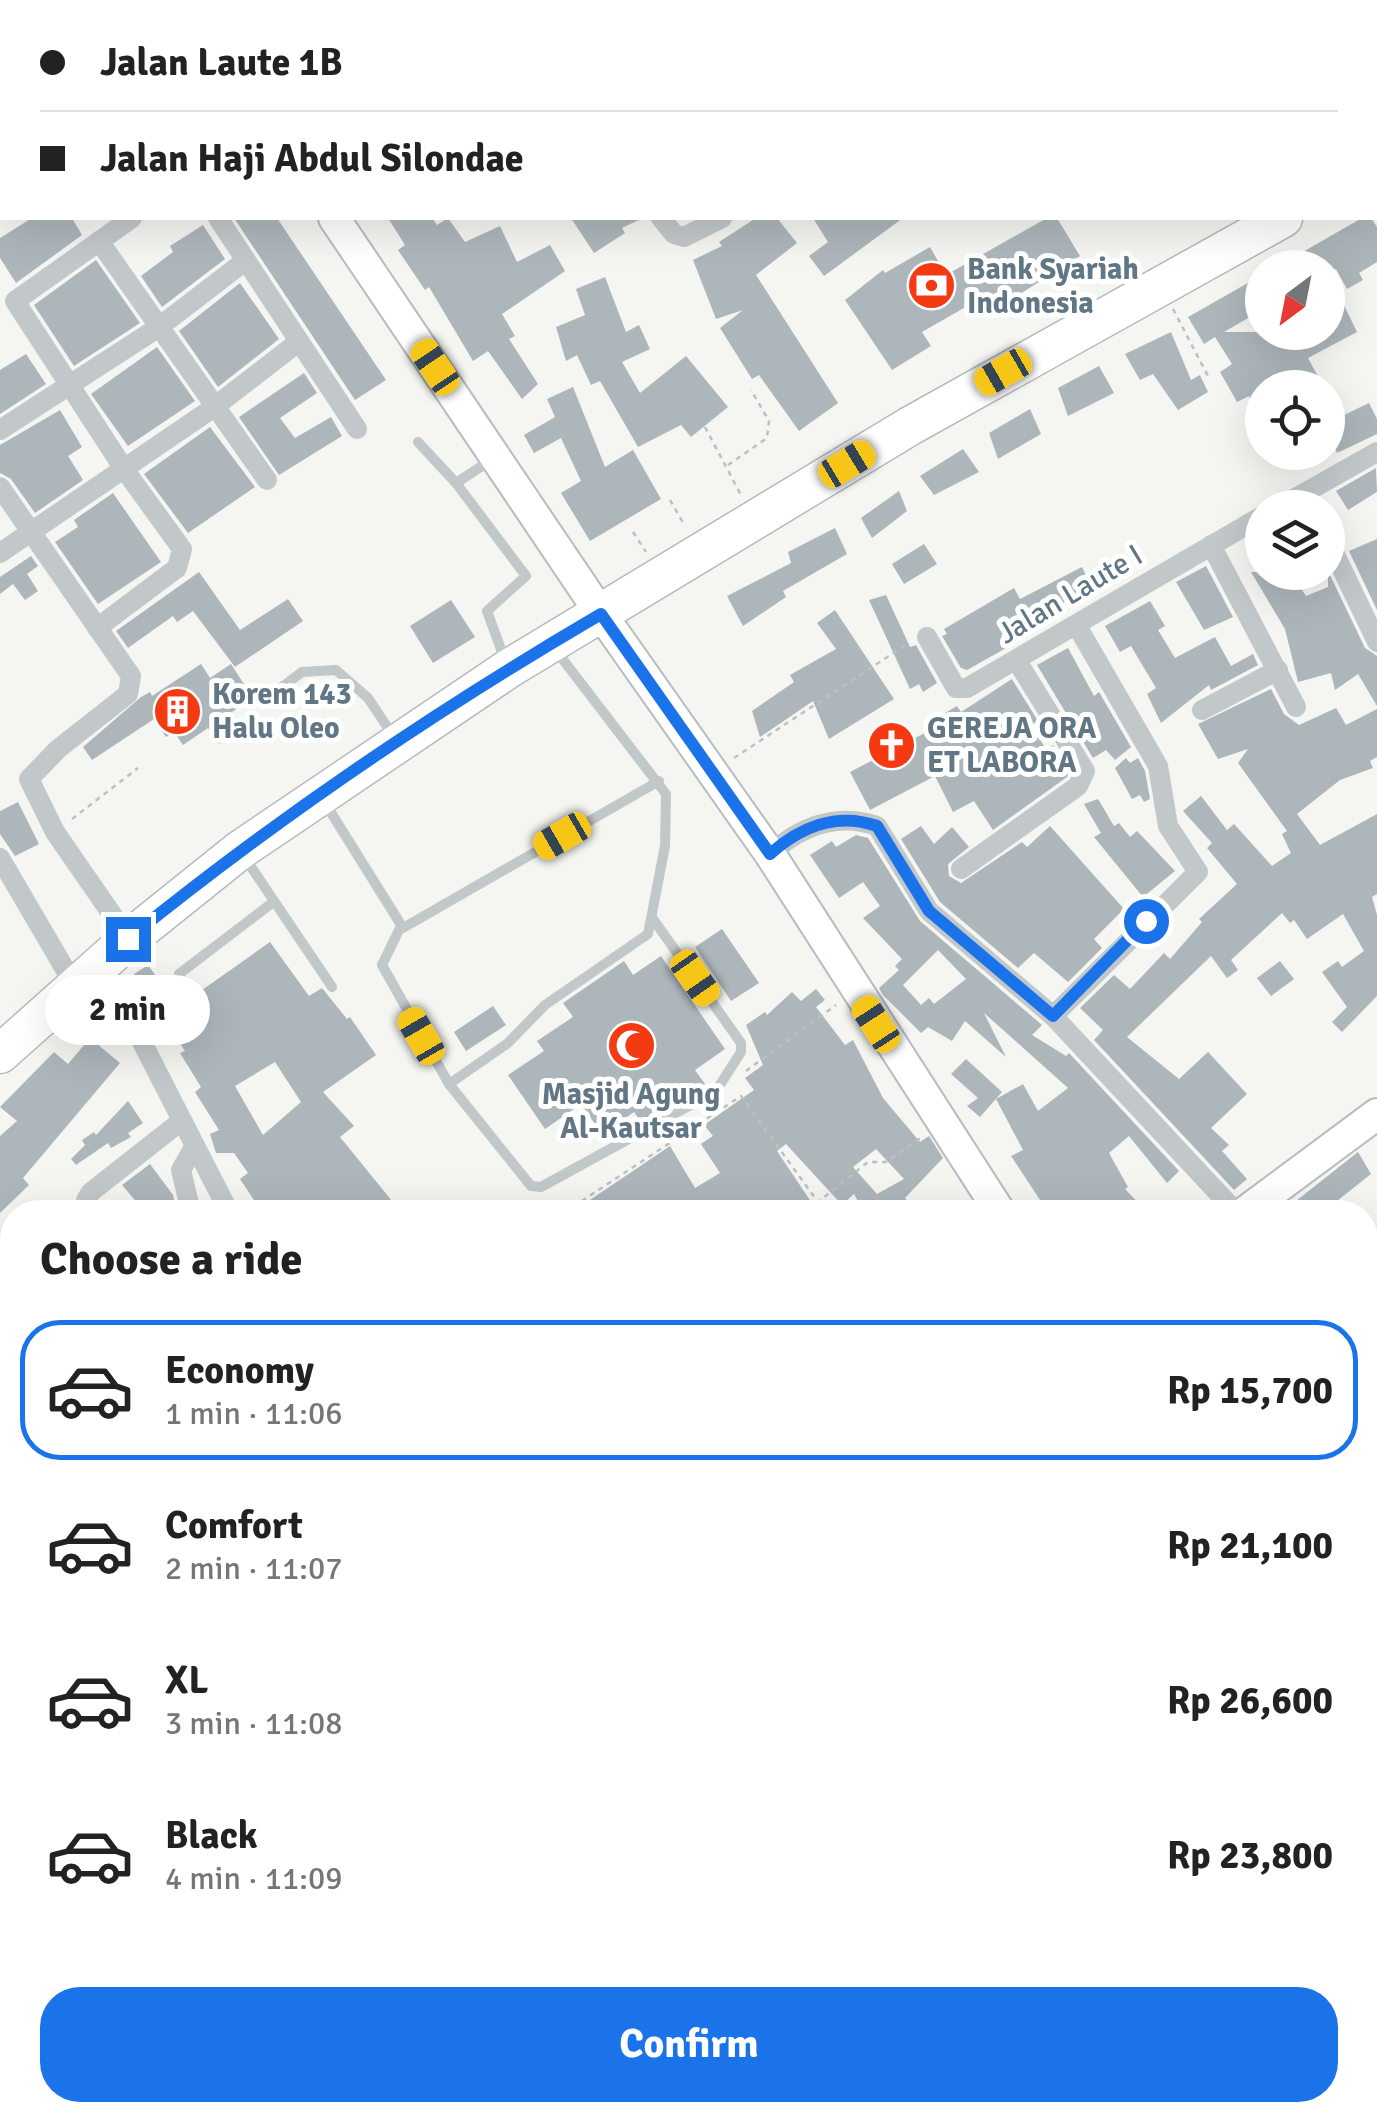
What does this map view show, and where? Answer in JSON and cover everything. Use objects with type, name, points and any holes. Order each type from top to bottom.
[{"type":"highway","points":[[0,1054],[240,850],[508,669],[1011,367],[1279,220]]},
{"type":"street","points":[[96,628],[177,568],[184,557],[15,300],[129,220]]},
{"type":"street","points":[[219,220],[357,429]]},
{"type":"street","points":[[335,220],[601,614],[770,854],[992,1200]]},
{"type":"street","points":[[663,220],[674,234],[684,237],[718,220]]},
{"type":"street","points":[[99,241],[267,480]]},
{"type":"street","points":[[0,430],[158,327],[245,261]]},
{"type":"street","points":[[0,553],[213,408],[297,343]]},
{"type":"street","points":[[1322,490],[1377,452]]},
{"type":"street","points":[[0,488],[131,676],[131,690],[31,773],[39,804],[55,832],[102,964],[222,1200]]},
{"type":"street","name":"Jalan Laute I","points":[[927,636],[956,688],[968,688],[1245,526]]},
{"type":"street","points":[[1211,545],[1296,707]]},
{"type":"street","points":[[1345,575],[1377,642]]},
{"type":"street","points":[[1053,1016],[1198,872],[1168,826],[1158,766],[1077,626]]},
{"type":"street","points":[[960,869],[1078,786],[1085,771],[1017,661]]},
{"type":"street","points":[[1202,710],[1278,670]]},
{"type":"street","points":[[770,854],[814,825],[844,821],[877,826],[929,911],[1053,1016],[1225,1200]]},
{"type":"street","points":[[0,858],[102,964]]},
{"type":"street","points":[[1261,1200],[1377,1114]]},
{"type":"street","points":[[86,1200],[180,1122]]},
{"type":"street","points":[[188,1200],[180,1170],[193,1149]]},
{"type":"lane","points":[[418,442],[456,483],[526,576],[487,611],[508,669]]},
{"type":"lane","points":[[456,483],[496,457]]},
{"type":"lane","points":[[450,1084],[508,1043],[544,1005],[642,939],[653,918],[669,806],[658,781],[550,643]]},
{"type":"lane","points":[[282,686],[302,672],[336,670],[368,698],[398,742]]},
{"type":"lane","points":[[653,918],[740,1043],[741,1052],[722,1086],[541,1188],[531,1186],[450,1084],[382,965],[400,928],[658,781]]},
{"type":"lane","points":[[320,795],[400,928]]},
{"type":"lane","points":[[240,850],[272,904],[332,987]]},
{"type":"lane","points":[[179,974],[272,904]]},
{"type":"path","points":[[1161,286],[1209,378]]},
{"type":"path","points":[[727,466],[767,438],[769,421],[751,390]]},
{"type":"path","points":[[705,427],[753,521]]},
{"type":"path","points":[[670,500],[701,554]]},
{"type":"path","points":[[712,773],[906,644]]},
{"type":"path","points":[[55,832],[138,768]]},
{"type":"path","points":[[746,1071],[855,991]]},
{"type":"path","points":[[583,1200],[740,1096],[817,1200]]},
{"type":"path","points":[[820,1200],[868,1162],[886,1162],[941,1123]]},
{"type":"building","points":[[29,220],[73,220],[82,235],[16,283],[0,258],[0,238]]},
{"type":"building","points":[[235,220],[278,220],[386,380],[355,400]]},
{"type":"building","points":[[389,220],[433,220],[437,225],[449,220],[465,242],[500,226],[517,262],[550,245],[565,271],[502,314],[515,336],[509,339],[538,384],[522,399],[488,351],[473,361],[429,287],[425,290],[398,250],[405,245]]},
{"type":"building","points":[[572,220],[639,220],[622,228],[625,233],[594,253]]},
{"type":"building","points":[[753,220],[779,220],[797,243],[756,275],[838,403],[799,431],[759,375],[752,379],[720,328],[743,310],[716,319],[693,260],[722,246],[719,242]]},
{"type":"building","points":[[814,220],[900,220],[824,276],[809,256],[828,242]]},
{"type":"building","points":[[1043,220],[1058,220],[1080,256],[985,316],[976,301],[922,332],[931,346],[892,370],[845,300],[883,270],[885,273],[930,247],[946,275]]},
{"type":"building","points":[[1359,220],[1372,220],[1377,227],[1377,262],[1359,273],[1363,280],[1347,289],[1345,250],[1306,250]]},
{"type":"building","points":[[203,225],[225,259],[162,307],[141,276],[173,252],[170,246]]},
{"type":"building","points":[[96,260],[140,323],[74,366],[34,305]]},
{"type":"building","points":[[605,277],[626,332],[639,325],[650,349],[622,362],[640,393],[686,356],[728,407],[691,437],[681,425],[638,447],[600,381],[591,385],[577,355],[566,361],[556,327],[585,315],[576,289]]},
{"type":"building","points":[[240,283],[279,339],[218,387],[179,331]]},
{"type":"building","points":[[1245,285],[1245,320],[1224,332],[1245,332],[1245,350],[1323,350],[1308,358],[1314,370],[1245,370],[1245,398],[1237,402],[1220,372],[1232,364],[1215,337],[1204,344],[1188,317]]},
{"type":"building","points":[[1345,307],[1357,332],[1345,338]]},
{"type":"building","points":[[1171,332],[1191,380],[1200,375],[1208,392],[1178,410],[1153,374],[1140,380],[1125,354]]},
{"type":"building","points":[[157,347],[195,401],[128,446],[91,394]]},
{"type":"building","points":[[26,354],[46,384],[0,414],[0,370]]},
{"type":"building","points":[[1099,366],[1114,393],[1068,416],[1058,388]]},
{"type":"building","points":[[304,373],[317,393],[280,418],[295,438],[331,417],[342,436],[279,475],[239,417]]},
{"type":"building","points":[[573,387],[605,467],[633,450],[661,499],[590,541],[561,493],[581,481],[561,438],[534,453],[524,435],[555,417],[547,399]]},
{"type":"building","points":[[1369,403],[1377,419],[1377,434],[1345,449],[1345,415]]},
{"type":"building","points":[[1030,409],[1041,434],[998,459],[989,433]]},
{"type":"building","points":[[60,410],[82,447],[68,456],[83,480],[35,513],[11,479],[0,473],[0,445]]},
{"type":"building","points":[[210,427],[255,487],[188,533],[144,474]]},
{"type":"building","points":[[963,449],[979,472],[934,495],[920,476]]},
{"type":"building","points":[[1376,468],[1377,492],[1348,510],[1345,490],[1338,490]]},
{"type":"building","points":[[899,491],[907,511],[872,538],[861,518]]},
{"type":"building","points":[[113,493],[161,562],[98,604],[55,542],[78,527],[74,520]]},
{"type":"building","points":[[835,528],[847,554],[783,591],[786,597],[743,626],[727,596],[791,563],[788,552]]},
{"type":"building","points":[[1377,539],[1377,610],[1349,551]]},
{"type":"building","points":[[924,544],[937,564],[904,584],[892,564]]},
{"type":"building","points":[[31,556],[38,566],[27,574],[38,591],[25,600],[13,584],[0,594],[0,577]]},
{"type":"building","points":[[1206,566],[1233,617],[1204,630],[1176,582]]},
{"type":"building","points":[[1082,567],[1092,588],[1001,635],[1008,647],[967,670],[961,668],[942,636],[947,634],[944,629],[1014,588],[1020,599]]},
{"type":"building","points":[[199,572],[240,630],[288,599],[303,621],[235,667],[193,611],[177,622],[173,616],[128,648],[116,631]]},
{"type":"building","points":[[1262,590],[1302,590],[1306,596],[1321,590],[1337,590],[1365,648],[1377,656],[1377,706],[1358,674],[1335,690],[1331,673],[1298,682],[1285,629]]},
{"type":"building","points":[[886,595],[910,647],[916,645],[937,683],[923,692],[919,684],[910,689],[869,600]]},
{"type":"building","points":[[451,600],[475,637],[433,663],[410,626]]},
{"type":"building","points":[[1150,601],[1165,626],[1158,630],[1175,658],[1215,637],[1231,666],[1253,654],[1258,665],[1211,690],[1209,685],[1161,723],[1147,694],[1156,688],[1131,646],[1120,652],[1105,626]]},
{"type":"building","points":[[835,610],[894,699],[829,739],[813,701],[760,737],[752,711],[794,682],[790,675],[836,649],[817,623]]},
{"type":"building","points":[[1068,648],[1094,696],[1099,692],[1131,747],[1115,760],[1106,750],[1093,758],[1037,665]]},
{"type":"building","name":"Korem 143 Halu Oleo","points":[[201,664],[210,678],[231,664],[253,698],[232,712],[243,728],[219,744],[208,728],[183,745],[174,732],[166,737],[154,719],[92,760],[83,747],[141,697],[150,692],[152,696]]},
{"type":"building","points":[[1012,679],[1038,721],[1031,725],[1046,749],[1053,745],[1069,772],[1067,777],[993,830],[974,801],[953,812],[935,776],[870,810],[850,772],[944,723],[940,716],[957,706],[961,712]]},
{"type":"building","points":[[1271,689],[1284,714],[1299,725],[1336,708],[1346,725],[1377,709],[1377,757],[1370,761],[1373,768],[1340,780],[1297,814],[1320,845],[1377,814],[1377,894],[1372,897],[1377,915],[1377,996],[1342,1032],[1332,1022],[1347,1007],[1322,972],[1338,961],[1342,967],[1364,951],[1343,914],[1307,939],[1294,920],[1290,923],[1282,913],[1231,960],[1238,970],[1227,978],[1211,956],[1127,1037],[1179,1079],[1208,1052],[1247,1094],[1211,1128],[1229,1145],[1222,1151],[1247,1179],[1234,1190],[1094,1040],[1103,1030],[1080,1008],[1114,975],[1130,989],[1164,953],[1170,959],[1202,922],[1199,919],[1237,884],[1207,848],[1212,843],[1183,811],[1201,796],[1227,830],[1234,824],[1272,866],[1291,853],[1282,834],[1287,831],[1238,763],[1248,749],[1218,759],[1198,724]]},
{"type":"building","points":[[1126,758],[1130,763],[1138,758],[1145,771],[1150,799],[1144,802],[1140,795],[1132,799],[1115,768]]},
{"type":"building","points":[[1098,799],[1114,826],[1119,823],[1130,837],[1137,831],[1175,871],[1143,897],[1094,837],[1101,833],[1084,804]]},
{"type":"building","points":[[18,802],[39,844],[15,856],[0,834],[0,811]]},
{"type":"building","points":[[921,826],[934,844],[952,827],[969,847],[948,864],[949,876],[961,883],[1022,842],[1027,847],[1050,826],[1124,909],[1094,939],[1102,948],[1068,982],[1034,953],[1018,968],[940,902],[901,839]]},
{"type":"building","points":[[856,835],[868,838],[920,921],[1042,1025],[1032,1035],[1066,1056],[1069,1053],[1179,1171],[1167,1183],[1129,1136],[1109,1153],[1128,1187],[1125,1189],[1136,1200],[1040,1200],[1011,1156],[1023,1150],[996,1099],[1023,1084],[1038,1111],[1068,1088],[984,1013],[1006,1057],[965,1021],[952,1041],[928,1027],[921,1033],[883,995],[879,988],[899,970],[895,966],[902,959],[863,918],[880,906],[863,882],[839,898],[810,855],[832,841],[836,847]],"holes":[[[938,950],[966,979],[934,1004],[929,998],[921,1005],[903,985]]]},
{"type":"building","points":[[722,929],[759,983],[731,1001],[695,947]]},
{"type":"building","points":[[270,942],[309,996],[322,988],[347,1019],[350,1017],[376,1055],[323,1092],[354,1126],[340,1137],[391,1200],[254,1200],[240,1179],[248,1173],[234,1153],[216,1153],[210,1134],[219,1130],[195,1092],[201,1087],[180,1053],[185,1051],[134,974],[148,965],[178,1007]],"holes":[[[275,1062],[301,1102],[263,1135],[235,1086]]]},
{"type":"building","name":"Masjid Agung Al-Kautsar","points":[[661,956],[725,1049],[695,1070],[705,1084],[641,1122],[634,1112],[602,1134],[581,1104],[545,1129],[508,1075],[544,1051],[537,1041],[573,1017],[563,1003],[624,961],[633,975]]},
{"type":"building","points":[[1280,961],[1294,979],[1271,996],[1257,978]]},
{"type":"building","points":[[816,989],[825,1000],[816,1007],[845,1045],[853,1040],[883,1098],[920,1142],[929,1136],[943,1158],[907,1200],[857,1200],[854,1194],[847,1200],[837,1200],[786,1144],[777,1151],[810,1200],[590,1200],[670,1146],[695,1188],[720,1173],[701,1144],[713,1136],[704,1125],[754,1090],[745,1078],[763,1065],[746,1025],[765,1012],[767,1015],[792,992],[801,1001]],"holes":[[[876,1149],[904,1179],[877,1194],[853,1167]]]},
{"type":"building","points":[[493,1006],[506,1025],[466,1051],[454,1032]]},
{"type":"building","points":[[90,1038],[120,1063],[23,1178],[29,1185],[13,1200],[0,1200],[0,1136],[17,1121],[0,1107],[54,1052],[68,1064]]},
{"type":"building","points":[[966,1059],[1002,1092],[980,1117],[967,1106],[978,1098],[951,1074]]},
{"type":"building","points":[[128,1101],[143,1123],[128,1133],[131,1137],[111,1148],[108,1143],[76,1165],[71,1159],[85,1145],[82,1140],[94,1132],[96,1135]]},
{"type":"building","points":[[1358,1152],[1371,1174],[1338,1200],[1297,1200]]},
{"type":"building","points":[[150,1164],[174,1200],[135,1200],[122,1185]]},
{"type":"place","name":"Bank Syariah Indonesia","points":[[932,286]]},
{"type":"place","name":"Korem 143 Halu Oleo","points":[[177,711]]},
{"type":"place","name":"GEREJA ORA ET LABORA","points":[[892,745]]},
{"type":"place","name":"Masjid Agung Al-Kautsar","points":[[631,1045]]},
{"type":"route","points":[[128,939],[264,832],[508,669],[601,614],[770,854],[814,825],[844,821],[877,826],[929,911],[1022,985],[1053,1016],[1146,921]]}]
